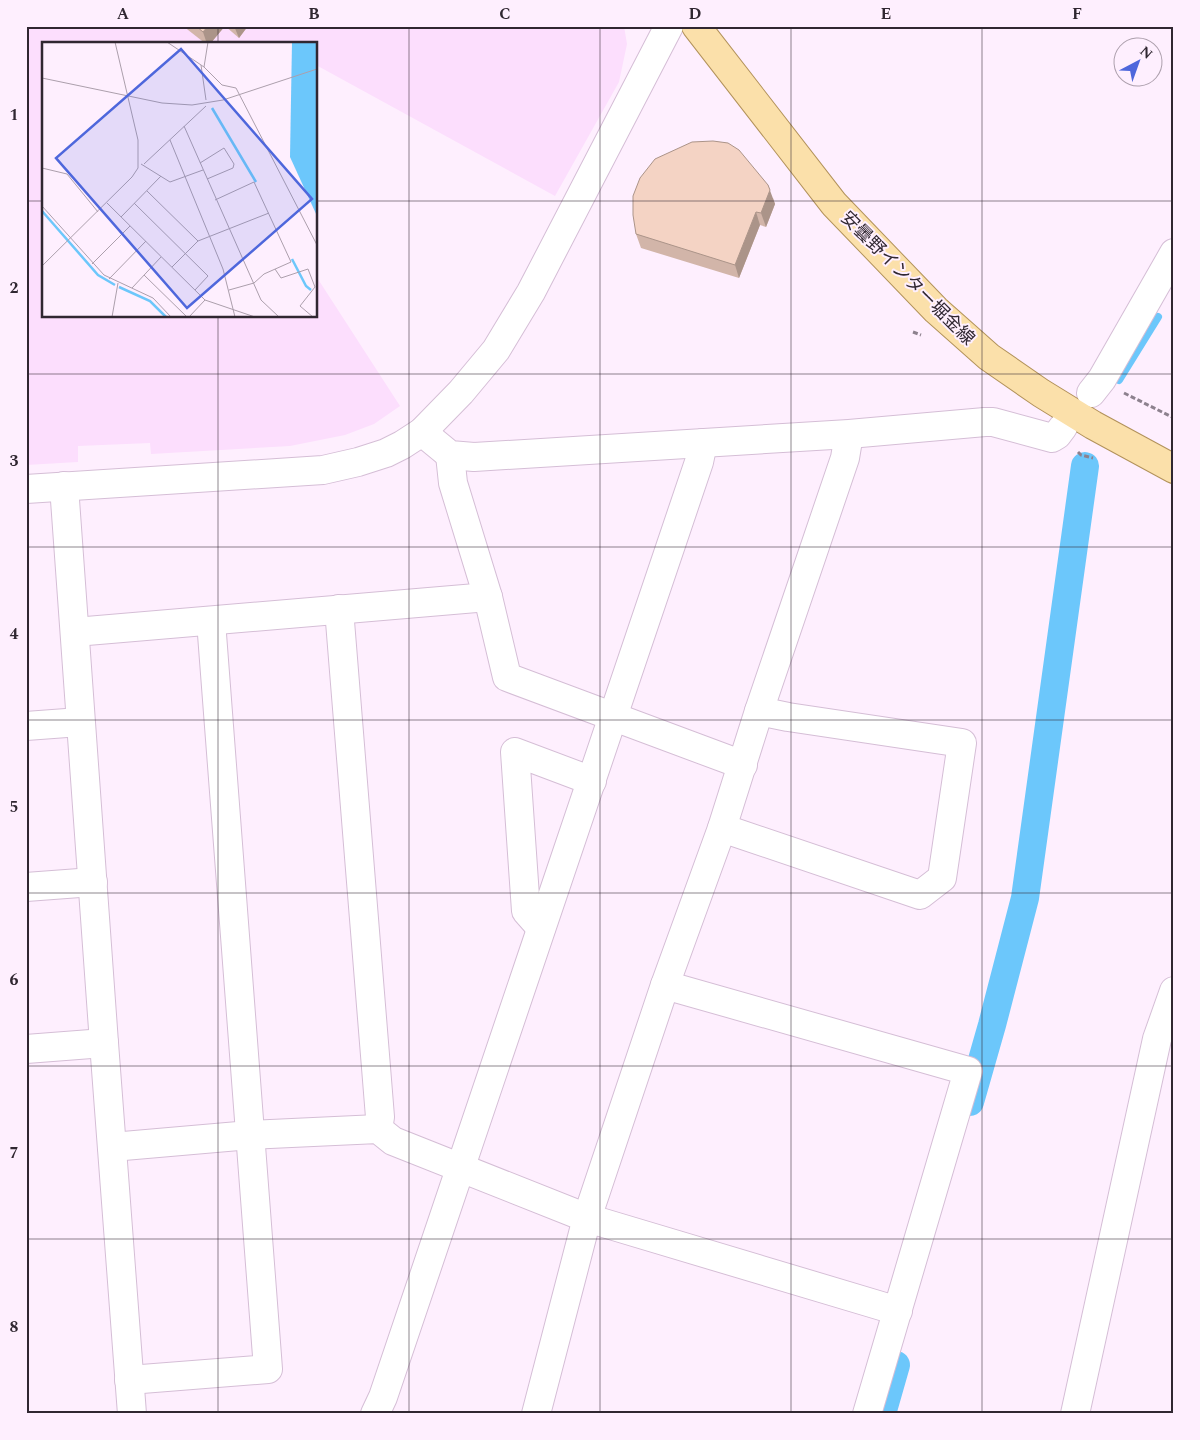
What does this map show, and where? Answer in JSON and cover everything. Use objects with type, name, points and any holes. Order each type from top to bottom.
[{"type":"main road","name":"安曇野インター堀金線","points":[[696,26],[834,204],[936,310],[989,357],[1034,389],[1093,425],[1174,469]]},
{"type":"street","points":[[26,489],[324,470],[386,453],[422,432],[461,392],[496,350],[531,292],[669,26]]},
{"type":"street","points":[[1096,386],[1174,253]]},
{"type":"street","points":[[422,432],[450,455],[474,457],[849,434],[993,422],[1052,438],[1063,427]]},
{"type":"street","points":[[536,1414],[587,1218],[665,985],[722,828],[845,458],[849,434]]},
{"type":"street","points":[[376,1414],[592,781],[699,462],[703,443]]},
{"type":"street","points":[[450,455],[453,483],[488,597],[507,678],[743,765]]},
{"type":"street","points":[[64,486],[132,1414]]},
{"type":"street","points":[[75,632],[488,597]]},
{"type":"street","points":[[339,609],[380,1117],[378,1129]]},
{"type":"street","points":[[129,1380],[268,1369],[211,621]]},
{"type":"street","points":[[722,828],[920,895],[942,878],[962,743],[788,717],[760,711]]},
{"type":"street","points":[[26,726],[80,722]]},
{"type":"street","points":[[541,928],[526,911],[515,752],[592,781]]},
{"type":"street","points":[[26,887],[93,882]]},
{"type":"street","points":[[665,985],[968,1071],[867,1414]]},
{"type":"street","points":[[1075,1414],[1157,1039],[1174,991]]},
{"type":"street","points":[[26,1048],[104,1043]]},
{"type":"street","points":[[112,1147],[250,1135],[378,1129],[393,1141],[587,1218],[898,1311]]},
{"type":"path","points":[[1096,386],[1111,386],[1174,418]]},
{"type":"shaded area","points":[[26,26],[624,26],[627,44],[619,82],[555,196],[318,66],[318,42],[42,42],[42,318],[318,318],[318,279],[400,406],[374,424],[345,435],[290,446],[151,454],[150,443],[78,446],[78,462],[26,465]]},
{"type":"building","points":[[196,26],[208,26],[203,32]]},
{"type":"building","points":[[713,141],[728,143],[739,150],[770,190],[761,213],[756,212],[735,265],[636,234],[633,196],[640,178],[655,159],[692,142]]},
{"type":"waterway","points":[[1119,380],[1158,317]]},
{"type":"waterway","points":[[970,1102],[1025,898],[1085,466]]},
{"type":"waterway","points":[[882,1414],[896,1365]]}]
